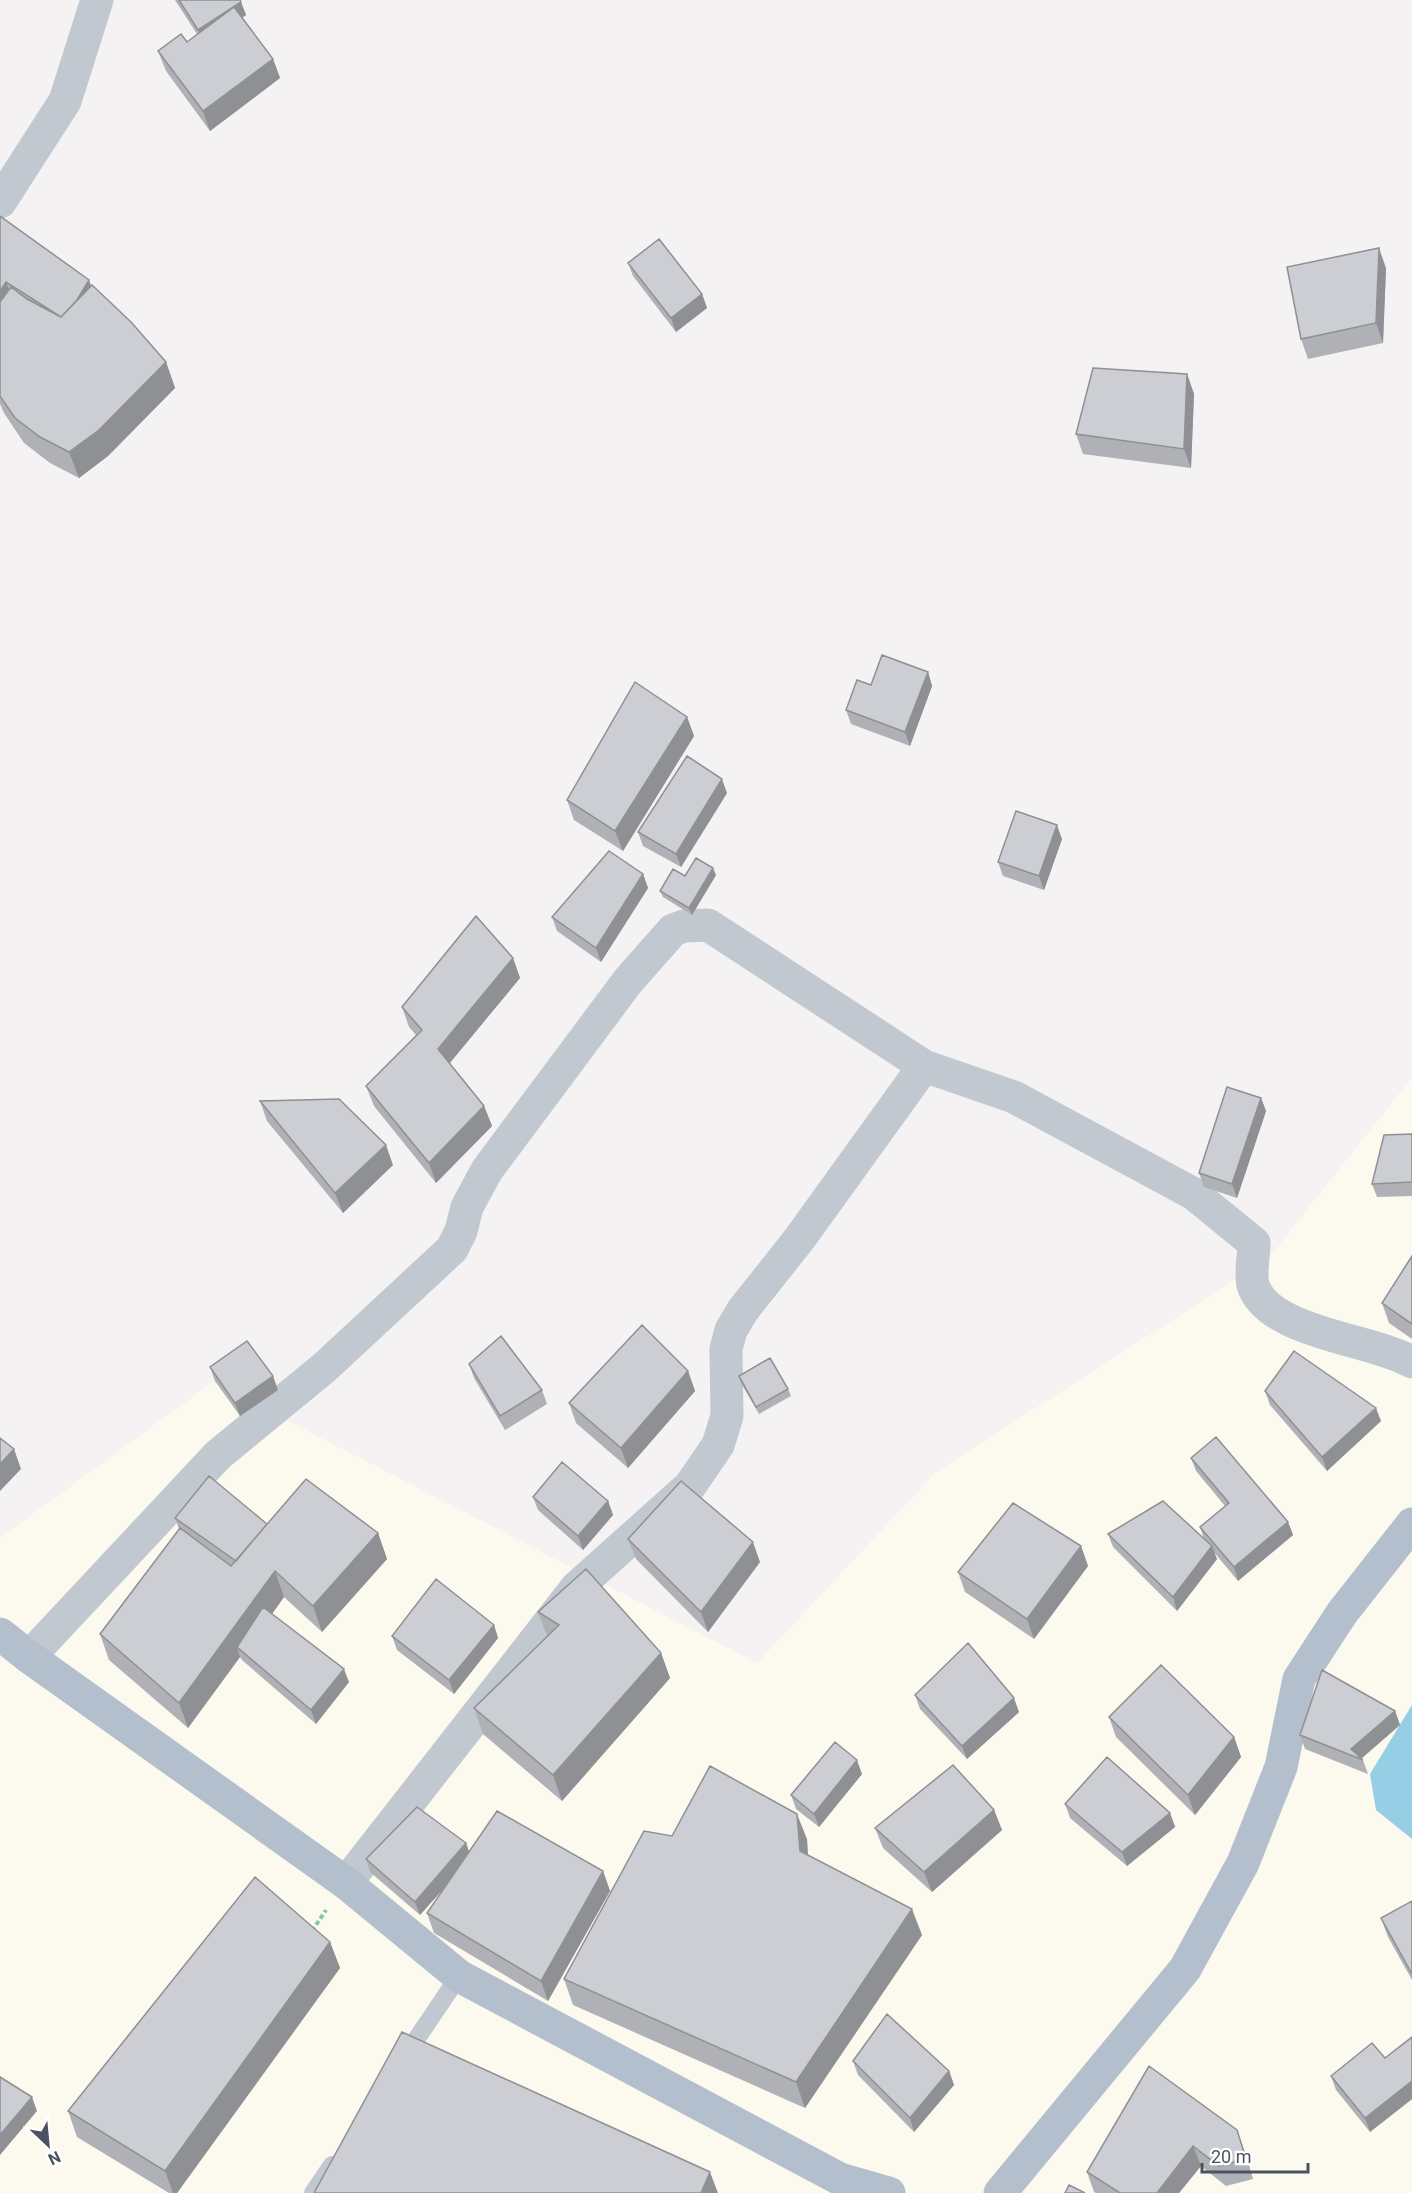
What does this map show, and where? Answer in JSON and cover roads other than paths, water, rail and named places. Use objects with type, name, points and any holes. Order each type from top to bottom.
[{"type":"main road","points":[[1000,2193],[1185,1969],[1242,1863],[1281,1767],[1299,1679],[1342,1613],[1412,1524]]},
{"type":"main road","points":[[0,1634],[346,1883],[459,1976],[840,2179],[889,2193]]},
{"type":"street","points":[[0,202],[65,101],[97,0]]},
{"type":"street","points":[[29,1657],[218,1455],[325,1367],[452,1249],[467,1207],[487,1170],[628,981],[673,930],[684,926],[708,925],[924,1066],[1014,1097],[1194,1194],[1254,1243],[1253,1283],[1261,1301],[1285,1319],[1412,1362]]},
{"type":"street","points":[[346,1883],[577,1587],[690,1486],[718,1445],[727,1416],[726,1349],[731,1330],[743,1310],[800,1238],[924,1066]]},
{"type":"lane","points":[[392,2075],[459,1976]]},
{"type":"lane","points":[[313,2193],[339,2154]]},
{"type":"water","points":[[1412,1705],[1412,1839],[1376,1810],[1370,1774]]}]
